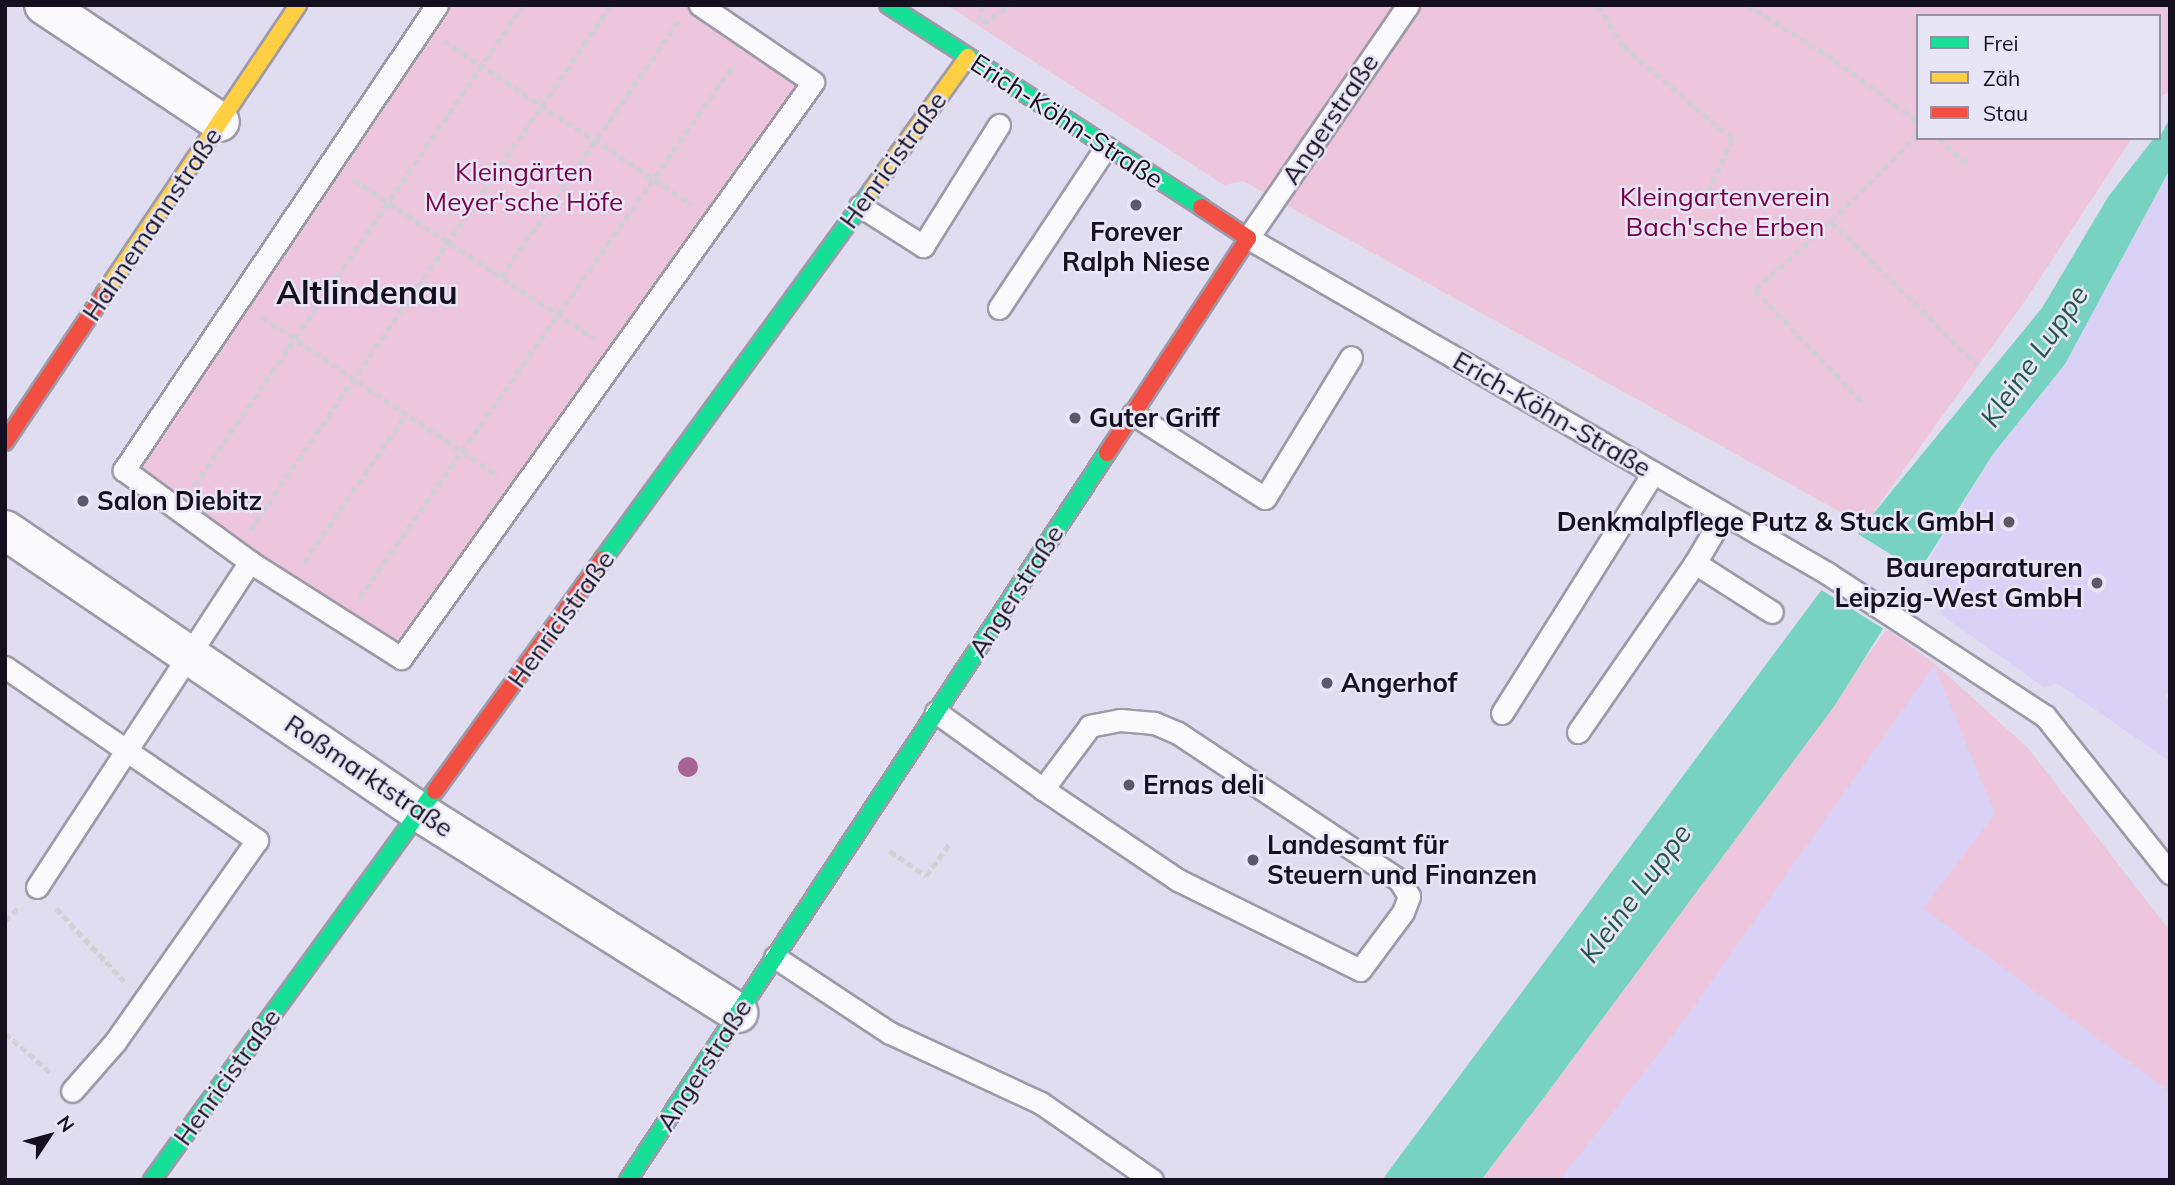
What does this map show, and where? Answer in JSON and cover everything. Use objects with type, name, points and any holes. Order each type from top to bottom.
[{"type":"street","points":[[44,5],[220,122]]},
{"type":"street","name":"Hahnemannstraße","points":[[5,442],[298,5]]},
{"type":"street","name":"Erich-Köhn-Straße","points":[[888,5],[1248,238]]},
{"type":"street","name":"Henricistraße","points":[[152,1180],[968,57]]},
{"type":"street","name":"Angerstraße","points":[[628,1180],[1248,238]]},
{"type":"street","name":"Roßmarktstraße","points":[[5,530],[421,813],[738,1013]]},
{"type":"lane","points":[[437,5],[124,470],[243,556],[401,658],[813,82],[751,40],[691,11]]},
{"type":"lane","name":"Angerstraße","points":[[1248,238],[1408,5]]},
{"type":"lane","points":[[860,206],[923,246],[999,125]]},
{"type":"lane","points":[[999,308],[1107,147]]},
{"type":"lane","name":"Erich-Köhn-Straße","points":[[1248,238],[1827,573],[1900,617],[2045,716],[2170,873]]},
{"type":"lane","points":[[1133,414],[1265,498],[1351,357]]},
{"type":"lane","points":[[1502,713],[1653,473]]},
{"type":"lane","points":[[1578,732],[1695,563],[1724,514]]},
{"type":"lane","points":[[37,887],[190,656],[243,556]]},
{"type":"lane","points":[[1695,563],[1772,612]]},
{"type":"lane","points":[[5,667],[257,840],[143,1002],[72,1091]]},
{"type":"lane","points":[[936,712],[1043,789],[1178,880],[1360,970],[1403,912],[1409,896],[1399,880],[1178,733],[1154,723],[1120,720],[1090,726],[1043,789]]},
{"type":"lane","points":[[775,957],[890,1033],[1041,1103],[1152,1180]]},
{"type":"path","points":[[178,509],[523,5]]},
{"type":"path","points":[[243,556],[354,379],[611,5]]},
{"type":"path","points":[[978,26],[1013,5]]},
{"type":"path","points":[[1598,5],[1623,46],[1733,139],[1707,195]]},
{"type":"path","points":[[1747,5],[1835,60],[1916,120]]},
{"type":"path","points":[[501,277],[691,11]]},
{"type":"path","points":[[422,27],[715,220]]},
{"type":"path","points":[[342,621],[751,40]]},
{"type":"path","points":[[1864,404],[1755,290],[1830,222],[1916,137]]},
{"type":"path","points":[[1940,140],[1969,167]]},
{"type":"path","points":[[330,164],[618,354]]},
{"type":"path","points":[[1830,222],[1977,364]]},
{"type":"path","points":[[237,301],[521,491]]},
{"type":"path","points":[[287,585],[406,414]]},
{"type":"path","points":[[859,830],[926,876],[949,844]]},
{"type":"path","points":[[37,887],[143,1002]]},
{"type":"path","points":[[5,1033],[72,1091]]},
{"type":"shaded area","points":[[2170,169],[2170,689],[2165,697],[2170,702],[2170,761],[2056,683],[2045,688],[1943,616],[1922,571],[1993,454],[2065,364]]},
{"type":"shaded area","points":[[1887,629],[1935,664],[1995,814],[1924,908],[2170,1092],[2170,1180],[1481,1180]]},
{"type":"green space","name":"Kleingärten Meyer'sche Höfe","points":[[437,5],[700,5],[813,82],[401,658],[124,470]]},
{"type":"green space","name":"Kleingartenverein Bach'sche Erben","points":[[947,5],[2170,5],[2170,91],[2161,97],[2161,14],[1916,14],[1916,140],[2131,140],[2027,298],[1864,525],[1243,181],[1224,185]]},
{"type":"green space","points":[[1887,629],[1935,664],[2028,748],[2170,931],[2170,1092],[1923,908],[1995,814],[1934,665],[1682,1023],[1560,1180],[1481,1180]]},
{"type":"water","name":"Kleine Luppe","points":[[2170,118],[2170,169],[2065,364],[1993,454],[1835,705],[1542,1100],[1481,1180],[1382,1180],[1820,592],[1864,525],[2042,308],[2108,197],[2152,140],[2161,140],[2161,134]]},
{"type":"pier","points":[[1855,532],[1924,575],[1888,632],[1819,589]]},
{"type":"traffic: fast","points":[[888,5],[1201,207]]},
{"type":"traffic: fast","points":[[603,559],[872,190]]},
{"type":"traffic: fast","points":[[628,1180],[1107,453]]},
{"type":"traffic: fast","points":[[152,1180],[435,791]]},
{"type":"traffic: slow","points":[[104,294],[298,5]]},
{"type":"traffic: slow","points":[[872,190],[968,57]]},
{"type":"traffic: jam","points":[[1107,453],[1248,238],[1201,207]]},
{"type":"traffic: jam","points":[[5,442],[104,294]]},
{"type":"traffic: jam","points":[[435,791],[603,559]]},
{"type":"place","name":"Forever Ralph Niese","points":[[1136,205]]},
{"type":"place","name":"Guter Griff","points":[[1075,418]]},
{"type":"place","name":"Salon Diebitz","points":[[83,501]]},
{"type":"place","name":"Denkmalpflege Putz & Stuck GmbH","points":[[2009,522]]},
{"type":"place","name":"Baureparaturen Leipzig-West GmbH","points":[[2097,583]]},
{"type":"place","name":"Angerhof","points":[[1327,683]]},
{"type":"place","name":"Ernas deli","points":[[1129,785]]},
{"type":"place","name":"Landesamt für Steuern und Finanzen","points":[[1253,860]]},
{"type":"district","name":"Altlindenau","points":[[367,292]]}]
